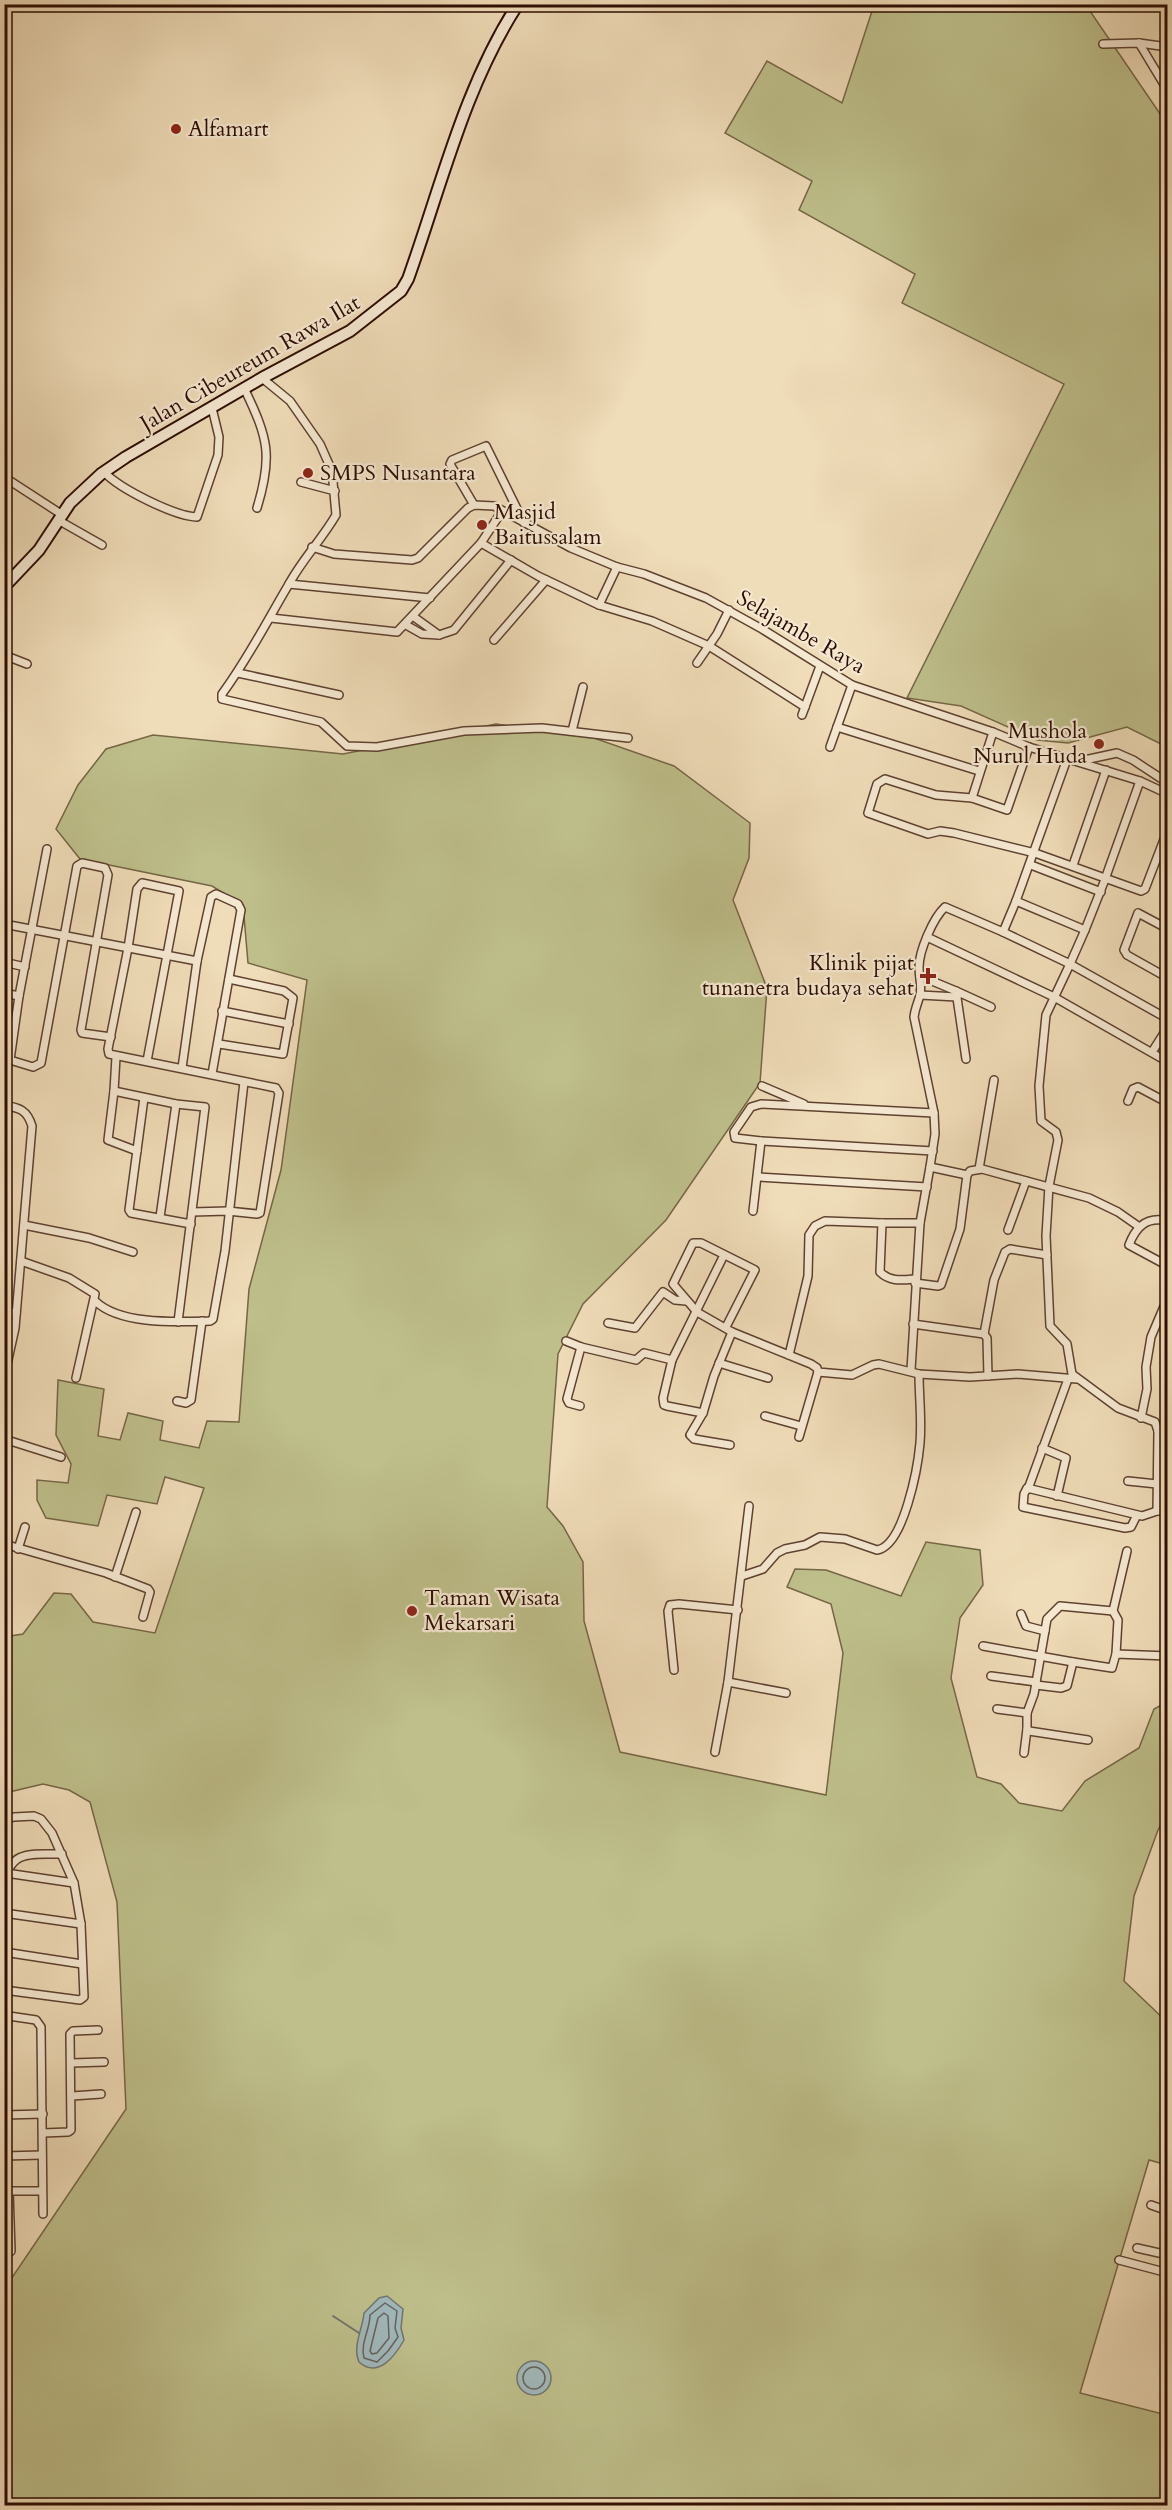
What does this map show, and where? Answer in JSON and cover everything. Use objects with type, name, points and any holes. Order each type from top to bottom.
[{"type":"street","name":"Jalan Cibeureum Rawa Ilat","points":[[4,587],[39,550],[59,517],[83,489],[104,472],[262,378],[350,331],[377,312],[400,291],[408,279],[466,109],[502,29],[518,4]]},
{"type":"street","points":[[1139,43],[1167,91]]},
{"type":"street","points":[[1103,44],[1139,43],[1167,46]]},
{"type":"street","points":[[262,378],[293,404],[320,444],[332,471],[335,516],[312,546],[238,673],[222,694],[222,699],[321,722],[347,746],[377,747],[464,731],[542,728],[628,738]]},
{"type":"street","points":[[245,390],[258,417],[267,448],[263,483],[257,508]]},
{"type":"street","points":[[104,472],[118,486],[134,495],[197,517],[218,454],[219,437],[212,408]]},
{"type":"street","points":[[312,546],[334,554],[412,560],[418,558],[468,508],[474,505],[450,464],[452,460],[485,446],[524,523]]},
{"type":"street","points":[[4,477],[102,545]]},
{"type":"street","points":[[301,482],[335,491]]},
{"type":"street","name":"Selajambe Raya","points":[[474,505],[494,506],[571,548],[617,567],[677,586],[729,610],[852,686],[993,732],[1029,747],[1140,781],[1167,794]]},
{"type":"street","points":[[271,618],[393,632],[400,630],[481,543],[502,511]]},
{"type":"street","points":[[481,543],[546,580],[599,605],[652,621],[709,646],[805,707]]},
{"type":"street","points":[[406,625],[422,634],[439,635],[454,630],[511,560]]},
{"type":"street","points":[[599,605],[617,567]]},
{"type":"street","points":[[494,640],[546,580]]},
{"type":"street","points":[[289,584],[430,598]]},
{"type":"street","points":[[697,663],[729,610]]},
{"type":"street","points":[[414,616],[439,635]]},
{"type":"street","points":[[4,655],[27,664]]},
{"type":"street","points":[[802,715],[820,666]]},
{"type":"street","points":[[238,673],[339,695]]},
{"type":"street","points":[[830,747],[852,686]]},
{"type":"street","points":[[572,731],[584,687]]},
{"type":"street","points":[[837,727],[979,771]]},
{"type":"street","points":[[972,798],[993,732]]},
{"type":"street","points":[[1029,747],[1008,809],[1004,810],[972,798],[936,795],[885,779],[877,784],[868,813],[928,834],[940,831],[954,833],[1035,853],[1073,865],[1103,885]]},
{"type":"street","points":[[1078,762],[1117,753],[1133,760],[1167,783]]},
{"type":"street","points":[[1003,932],[1031,865],[1067,759]]},
{"type":"street","points":[[1073,865],[1106,770]]},
{"type":"street","points":[[1140,781],[1103,885],[1046,1015],[1039,1086],[1041,1121],[1056,1132],[1058,1140],[1049,1186],[1046,1236],[1049,1324],[1052,1331],[1067,1344],[1070,1368],[1077,1379],[1118,1408],[1155,1422],[1158,1431],[1157,1511]]},
{"type":"street","points":[[1031,865],[1103,885],[1143,891],[1167,829]]},
{"type":"street","points":[[47,849],[19,996],[10,1061],[33,1067],[41,1063],[77,866],[82,863],[105,868],[108,875],[81,1030],[82,1033],[111,1037]]},
{"type":"street","points":[[147,1061],[178,894],[177,889],[144,883],[138,885],[109,1054],[276,1088],[279,1093],[260,1212],[257,1214],[228,1211],[192,1212]]},
{"type":"street","points":[[182,1068],[197,961],[211,897],[216,894],[238,904],[242,910],[212,1074]]},
{"type":"street","points":[[1016,901],[1084,930]]},
{"type":"street","points":[[742,1576],[763,1569],[777,1553],[784,1549],[805,1545],[820,1537],[845,1539],[877,1550],[887,1544],[900,1525],[916,1467],[920,1443],[913,1324],[915,1281],[920,1223],[935,1134],[934,1113],[914,1017],[915,1005],[920,995],[920,959],[927,937],[941,910],[946,907],[1070,964],[1167,1019]]},
{"type":"street","points":[[1167,929],[1138,913],[1124,950],[1127,955],[1167,978]]},
{"type":"street","points":[[4,924],[197,961]]},
{"type":"street","points":[[927,937],[1054,997],[1167,1062]]},
{"type":"street","points":[[4,962],[25,967]]},
{"type":"street","points":[[920,976],[991,1007]]},
{"type":"street","points":[[219,1044],[283,1054],[289,1024],[292,996],[284,991],[229,980]]},
{"type":"street","points":[[4,993],[19,996]]},
{"type":"street","points":[[920,995],[957,994]]},
{"type":"street","points":[[957,994],[966,1059]]},
{"type":"street","points":[[222,1011],[289,1024]]},
{"type":"street","points":[[4,1024],[14,1026]]},
{"type":"street","points":[[1152,1052],[1167,1027]]},
{"type":"street","points":[[116,1057],[108,1140],[137,1151]]},
{"type":"street","points":[[979,1169],[994,1080]]},
{"type":"street","points":[[95,1301],[103,1310],[118,1315],[178,1322],[213,1318],[225,1251],[244,1082]]},
{"type":"street","points":[[762,1086],[810,1107]]},
{"type":"street","points":[[1128,1101],[1133,1089],[1138,1088],[1167,1103]]},
{"type":"street","points":[[114,1091],[176,1104],[203,1106],[206,1110],[178,1322]]},
{"type":"street","points":[[144,1098],[129,1210],[131,1213],[191,1224]]},
{"type":"street","points":[[160,1217],[176,1104]]},
{"type":"street","points":[[933,1151],[761,1141],[735,1138],[734,1135],[735,1128],[751,1107],[761,1104],[934,1113]]},
{"type":"street","points":[[4,1105],[22,1108],[32,1126],[16,1313],[4,1378]]},
{"type":"street","points":[[753,1211],[759,1177],[761,1141]]},
{"type":"street","points":[[930,1167],[967,1175]]},
{"type":"street","points":[[882,1223],[880,1272],[887,1279],[915,1281],[935,1286],[941,1285],[960,1228],[967,1175],[970,1171],[979,1169],[1089,1198],[1118,1212],[1138,1226]]},
{"type":"street","points":[[759,1177],[927,1187]]},
{"type":"street","points":[[1008,1230],[1026,1181]]},
{"type":"street","points":[[1167,1221],[1151,1220],[1138,1226],[1130,1246],[1167,1266]]},
{"type":"street","points":[[789,1356],[808,1275],[809,1235],[815,1226],[825,1221],[920,1223]]},
{"type":"street","points":[[24,1225],[88,1238],[132,1252]]},
{"type":"street","points":[[730,1445],[691,1437],[691,1430],[703,1413],[729,1330],[755,1270],[700,1243],[690,1245],[673,1284],[686,1301],[697,1312],[729,1330],[817,1368],[818,1372],[799,1437]]},
{"type":"street","points":[[988,1376],[987,1338],[984,1334],[994,1281],[1005,1252],[1010,1250],[1047,1255]]},
{"type":"street","points":[[703,1413],[664,1405],[667,1377],[672,1360],[724,1255]]},
{"type":"street","points":[[21,1261],[56,1273],[94,1292],[95,1301],[76,1378]]},
{"type":"street","points":[[608,1323],[635,1329],[663,1292],[675,1300],[686,1301]]},
{"type":"street","points":[[1141,1418],[1147,1389],[1146,1367],[1151,1337],[1167,1297]]},
{"type":"street","points":[[4,1311],[16,1313]]},
{"type":"street","points":[[177,1401],[186,1403],[191,1400],[202,1321]]},
{"type":"street","points":[[913,1324],[984,1334]]},
{"type":"street","points":[[566,1341],[581,1347],[636,1360],[644,1353],[672,1360]]},
{"type":"street","points":[[580,1406],[569,1403],[567,1399],[581,1347]]},
{"type":"street","points":[[719,1363],[768,1378]]},
{"type":"street","points":[[818,1372],[852,1376],[879,1364],[915,1372],[988,1376],[1018,1374],[1077,1379]]},
{"type":"street","points":[[1068,1379],[1028,1489],[1024,1490],[1023,1507],[1125,1528],[1131,1527],[1137,1515]]},
{"type":"street","points":[[765,1416],[801,1426]]},
{"type":"street","points":[[1158,1431],[1167,1424]]},
{"type":"street","points":[[4,1439],[60,1457]]},
{"type":"street","points":[[1042,1448],[1066,1458],[1057,1496]]},
{"type":"street","points":[[1158,1453],[1167,1456]]},
{"type":"street","points":[[1128,1481],[1157,1484]]},
{"type":"street","points":[[1028,1489],[1137,1515],[1144,1516],[1157,1511],[1167,1511]]},
{"type":"street","points":[[715,1752],[738,1610],[749,1506]]},
{"type":"street","points":[[115,1576],[136,1512]]},
{"type":"street","points":[[18,1549],[25,1527]]},
{"type":"street","points":[[5,1546],[115,1576],[150,1590],[143,1617]]},
{"type":"street","points":[[983,1646],[1111,1671],[1116,1654],[1118,1620],[1113,1611],[1127,1551]]},
{"type":"street","points":[[674,1670],[668,1611],[670,1605],[738,1610]]},
{"type":"street","points":[[1024,1753],[1028,1713],[1036,1684],[1047,1619],[1060,1606],[1113,1611]]},
{"type":"street","points":[[1021,1614],[1026,1626],[1045,1631]]},
{"type":"street","points":[[1116,1654],[1167,1656]]},
{"type":"street","points":[[991,1676],[1061,1688],[1067,1686],[1073,1662]]},
{"type":"street","points":[[728,1682],[786,1693]]},
{"type":"street","points":[[997,1709],[1028,1713]]},
{"type":"street","points":[[1027,1729],[1088,1740]]},
{"type":"street","points":[[4,1820],[23,1816],[41,1819],[52,1833],[62,1854],[74,1883],[81,1924],[82,2000],[4,1990]]},
{"type":"street","points":[[4,1884],[11,1863],[18,1858],[62,1854]]},
{"type":"street","points":[[6,1873],[74,1883]]},
{"type":"street","points":[[4,1913],[81,1924]]},
{"type":"street","points":[[4,1952],[82,1964]]},
{"type":"street","points":[[4,2019],[9,2016],[40,2022],[43,2214]]},
{"type":"street","points":[[43,2133],[71,2130],[71,2032],[98,2030]]},
{"type":"street","points":[[4,2045],[6,2114],[43,2114]]},
{"type":"street","points":[[71,2063],[104,2062]]},
{"type":"street","points":[[72,2096],[101,2094]]},
{"type":"street","points":[[4,2156],[42,2155]]},
{"type":"street","points":[[11,2251],[7,2191],[42,2191]]},
{"type":"street","points":[[1151,2205],[1167,2211]]},
{"type":"street","points":[[1137,2248],[1167,2256]]},
{"type":"street","points":[[1119,2260],[1167,2273]]},
{"type":"green space","points":[[1076,4],[1090,11],[1167,124],[1167,747],[1127,727],[1068,743],[1037,740],[961,706],[907,698],[1064,384],[902,303],[915,274],[799,210],[812,181],[725,133],[767,61],[842,103],[874,5]]},
{"type":"green space","name":"Taman Wisata Mekarsari","points":[[496,724],[594,738],[674,766],[750,823],[749,858],[733,900],[767,988],[760,1083],[666,1220],[583,1304],[558,1354],[547,1507],[563,1526],[583,1562],[584,1621],[620,1752],[826,1795],[843,1653],[831,1604],[787,1587],[795,1569],[826,1570],[901,1596],[926,1542],[980,1550],[983,1585],[960,1618],[951,1678],[977,1777],[1001,1784],[1019,1803],[1062,1811],[1085,1781],[1139,1748],[1154,1709],[1167,1702],[1167,1814],[1158,1830],[1134,1896],[1124,1981],[1167,2022],[1167,2165],[1149,2160],[1080,2393],[1167,2415],[1167,2505],[5,2505],[5,2288],[126,2109],[117,1902],[90,1802],[69,1790],[43,1784],[5,1793],[4,1637],[23,1634],[54,1593],[71,1594],[93,1622],[155,1633],[204,1488],[165,1477],[157,1504],[107,1495],[98,1526],[46,1518],[37,1500],[37,1480],[68,1483],[71,1464],[56,1435],[58,1380],[104,1389],[98,1436],[120,1440],[128,1413],[163,1421],[160,1440],[199,1448],[207,1421],[239,1422],[249,1289],[281,1170],[307,980],[248,963],[243,905],[212,886],[80,859],[56,829],[78,785],[106,749],[153,735],[343,754]]},
{"type":"water","points":[[387,2296],[403,2309],[401,2328],[404,2340],[396,2353],[385,2363],[379,2367],[366,2367],[359,2362],[357,2356],[357,2343],[364,2313],[379,2298]]},
{"type":"water","points":[[534,2361],[546,2366],[551,2378],[546,2390],[534,2395],[522,2390],[517,2378],[522,2366]]},
{"type":"waterway","points":[[333,2316],[359,2333]]},
{"type":"place","name":"Alfamart","points":[[176,129]]},
{"type":"place","name":"SMPS Nusantara","points":[[308,473]]},
{"type":"place","name":"Masjid Baitussalam","points":[[482,525]]},
{"type":"place","name":"Mushola Nurul Huda","points":[[1099,744]]},
{"type":"place","name":"Klinik pijat tunanetra budaya sehat","points":[[928,976]]},
{"type":"place","name":"Taman Wisata Mekarsari","points":[[412,1611]]}]
